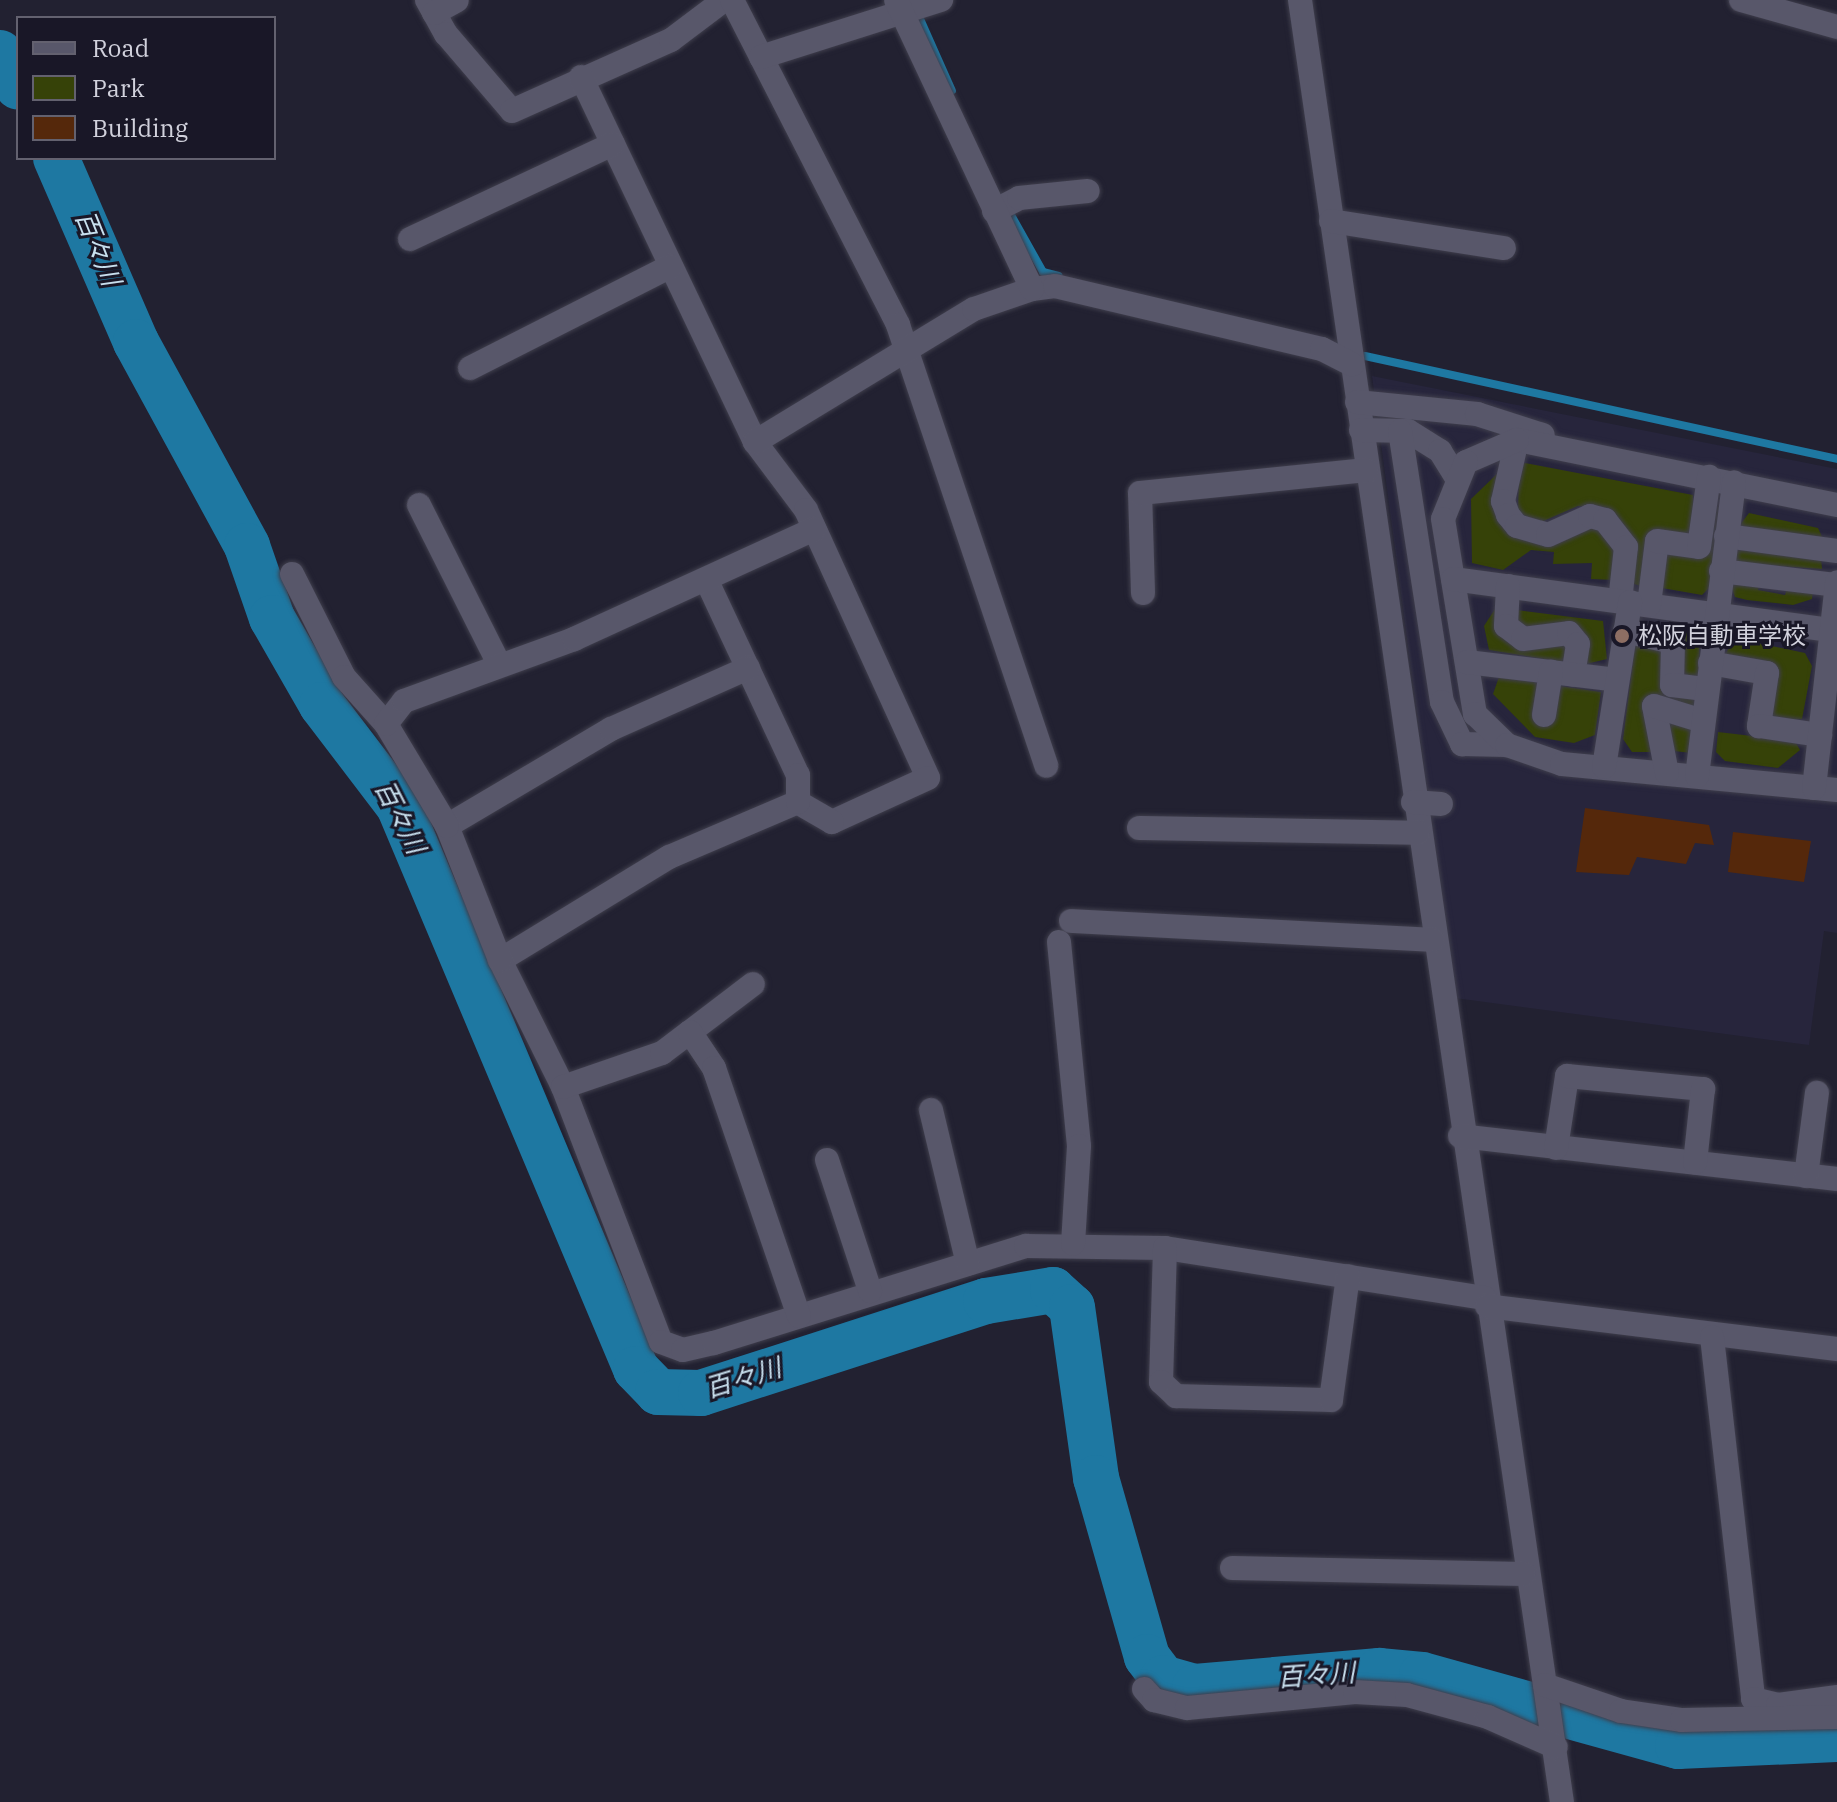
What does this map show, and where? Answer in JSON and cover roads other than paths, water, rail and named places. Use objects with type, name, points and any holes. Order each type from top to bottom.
[{"type":"street","points":[[457,0],[430,6],[512,111],[581,77],[671,40],[724,0]]},
{"type":"street","points":[[732,0],[908,349],[1046,766]]},
{"type":"street","points":[[1300,0],[1460,1136],[1524,1574],[1556,1747],[1562,1802]]},
{"type":"street","points":[[1741,0],[1837,27]]},
{"type":"street","points":[[761,57],[915,5],[1003,206],[1032,289]]},
{"type":"street","points":[[581,77],[755,442],[814,529],[928,778],[832,822],[798,802]]},
{"type":"street","points":[[410,239],[613,144]]},
{"type":"street","points":[[1003,206],[1088,191]]},
{"type":"street","points":[[1331,221],[1504,248]]},
{"type":"street","points":[[470,368],[671,266]]},
{"type":"street","points":[[755,442],[974,309],[1032,289],[1055,286],[1248,332],[1352,364]]},
{"type":"street","points":[[1357,402],[1516,432],[1837,505]]},
{"type":"street","points":[[1361,430],[1400,431],[1440,451],[1456,477]]},
{"type":"street","points":[[1400,431],[1442,702],[1462,744],[1507,745],[1562,764],[1825,789],[1820,735],[1830,703],[1837,584],[1721,571]]},
{"type":"street","points":[[1507,745],[1475,714],[1443,519],[1456,477],[1466,462],[1516,432]]},
{"type":"street","points":[[1516,432],[1503,501],[1508,515],[1517,526],[1548,535],[1590,516],[1605,520],[1626,547],[1633,603]]},
{"type":"street","points":[[1143,593],[1140,493],[1367,470]]},
{"type":"street","points":[[1604,767],[1625,631],[1633,603],[1657,541],[1699,547],[1709,477]]},
{"type":"street","points":[[1697,776],[1734,482]]},
{"type":"street","points":[[419,505],[498,662]]},
{"type":"street","points":[[386,724],[404,701],[498,662],[574,639],[814,529]]},
{"type":"street","points":[[1726,536],[1837,551]]},
{"type":"street","points":[[292,574],[344,677],[386,724],[447,826],[500,960],[563,1087],[661,1342],[683,1350],[1026,1246],[1073,1244],[1165,1248],[1712,1337],[1837,1349]]},
{"type":"street","points":[[706,579],[798,775],[798,802]]},
{"type":"street","points":[[1453,579],[1834,630]]},
{"type":"street","points":[[1508,586],[1506,626],[1523,639],[1569,633],[1578,644],[1544,715]]},
{"type":"street","points":[[1625,631],[1673,642],[1672,685],[1707,689]]},
{"type":"street","points":[[1467,662],[1617,680]]},
{"type":"street","points":[[1710,663],[1767,673],[1759,726],[1820,735]]},
{"type":"street","points":[[447,826],[611,729],[748,668]]},
{"type":"street","points":[[1667,773],[1654,706],[1703,721]]},
{"type":"street","points":[[500,960],[669,857],[798,802]]},
{"type":"street","points":[[1413,802],[1441,804]]},
{"type":"street","points":[[1139,828],[1418,833]]},
{"type":"street","points":[[1073,1244],[1079,1146],[1065,932],[1433,940]]},
{"type":"street","points":[[563,1087],[662,1053],[753,984]]},
{"type":"street","points":[[690,1032],[714,1068],[799,1316]]},
{"type":"street","points":[[1556,1148],[1567,1076],[1703,1089],[1695,1163]]},
{"type":"street","points":[[1806,1176],[1817,1093]]},
{"type":"street","points":[[931,1110],[968,1264]]},
{"type":"street","points":[[1460,1136],[1837,1179]]},
{"type":"street","points":[[827,1160],[870,1291]]},
{"type":"street","points":[[1165,1248],[1161,1382],[1176,1396],[1331,1400],[1348,1276]]},
{"type":"street","points":[[1712,1337],[1754,1711]]},
{"type":"street","points":[[1232,1568],[1524,1574]]},
{"type":"street","points":[[1144,1689],[1170,1705],[1202,1708],[1310,1694],[1407,1695],[1488,1717],[1556,1747]]},
{"type":"street","points":[[1546,1690],[1621,1711],[1754,1711],[1837,1717]]},
{"type":"street","points":[[1754,1711],[1837,1697]]},
{"type":"waterway","points":[[917,12],[952,91]]},
{"type":"waterway","name":"百々川","points":[[0,53],[16,83]]},
{"type":"waterway","name":"百々川","points":[[57,160],[136,342],[247,546],[272,618],[322,705],[399,806],[636,1369],[658,1392],[701,1393],[986,1301],[1053,1290],[1072,1307],[1096,1478],[1147,1657],[1163,1678],[1195,1687],[1379,1671],[1422,1675],[1678,1746],[1837,1739]]},
{"type":"waterway","points":[[1007,208],[1043,272],[1059,276]]},
{"type":"waterway","points":[[1365,356],[1837,459]]},
{"type":"place","name":"松阪自動車学校","points":[[1622,636]]}]
